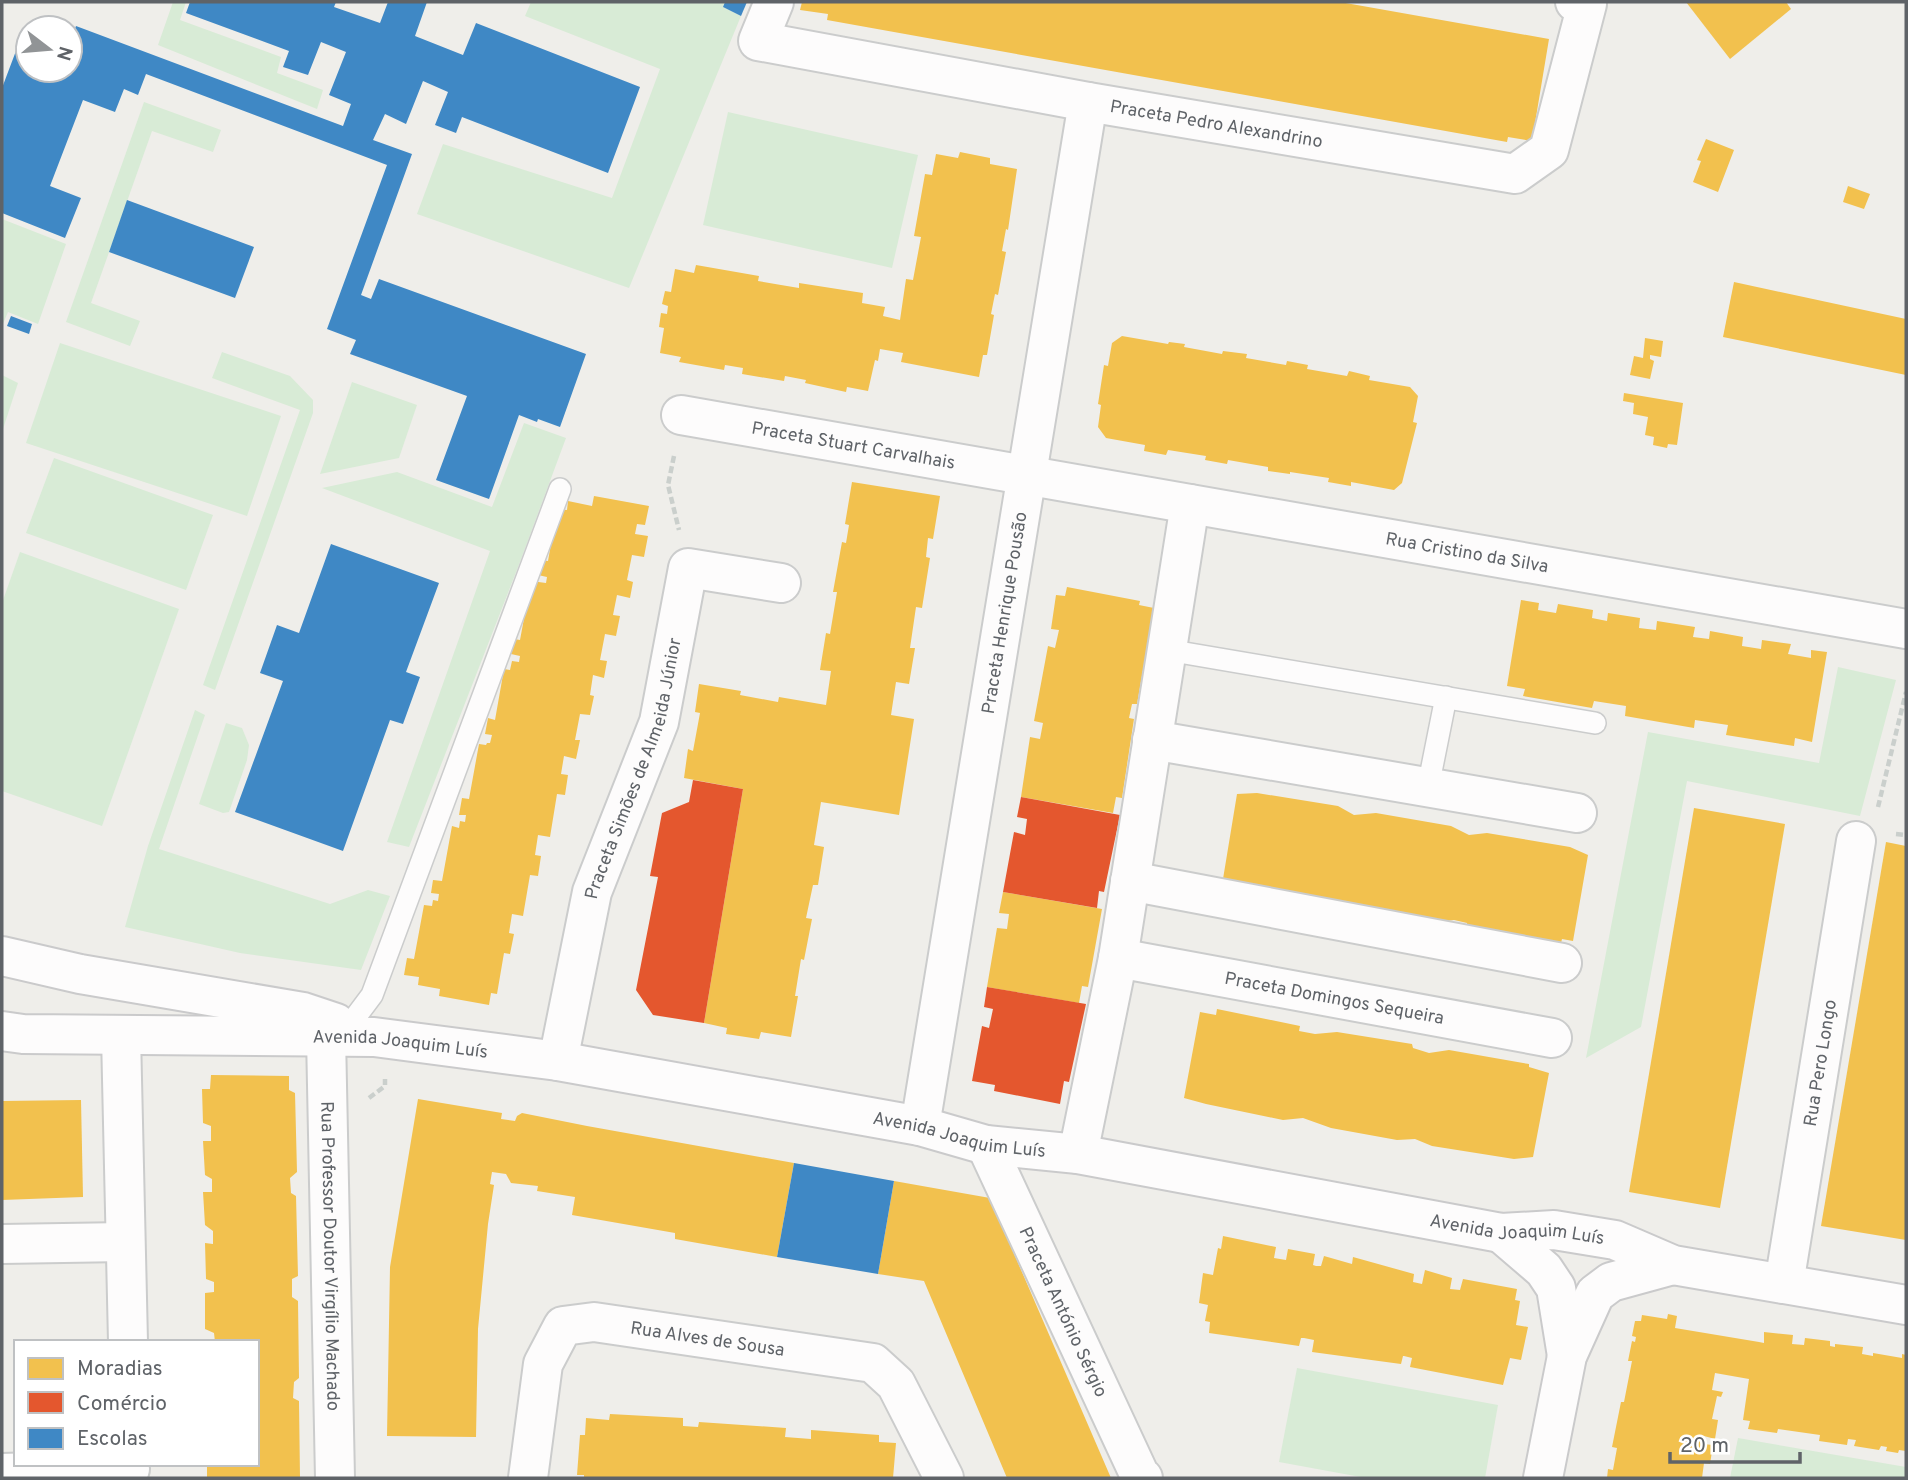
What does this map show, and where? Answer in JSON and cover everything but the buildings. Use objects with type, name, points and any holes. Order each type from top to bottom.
[{"type":"street","name":"Praceta Pedro Alexandrino","points":[[774,2],[758,41],[1088,102],[1516,174],[1549,150],[1583,3]]},
{"type":"street","name":"Praceta Henrique Pousão","points":[[920,1126],[1088,102]]},
{"type":"street","name":"Praceta Stuart Carvalhais","points":[[681,415],[1027,475]]},
{"type":"street","name":"Rua Cristino da Silva","points":[[1027,475],[1906,629]]},
{"type":"street","points":[[1078,1154],[1118,957],[1190,504]]},
{"type":"street","points":[[688,568],[782,583]]},
{"type":"street","name":"Praceta Simões de Almeida Júnior","points":[[558,1061],[592,892],[659,722],[688,568]]},
{"type":"street","points":[[1152,740],[1577,813]]},
{"type":"street","name":"Rua Pero Longo","points":[[1783,1284],[1866,830]]},
{"type":"street","points":[[1130,881],[1562,962]]},
{"type":"street","points":[[2,956],[80,974],[303,1012],[349,1033]]},
{"type":"street","name":"Praceta Domingos Sequeira","points":[[1118,957],[1552,1038]]},
{"type":"street","name":"Avenida Joaquim Luís","points":[[2,1031],[23,1034],[121,1035],[349,1033],[558,1061],[920,1126],[986,1145],[1078,1154],[1501,1233],[1554,1230],[1615,1240],[1673,1265],[1906,1305]]},
{"type":"street","name":"Rua Professor Doutor Virgílio Machado","points":[[335,1478],[349,1033]]},
{"type":"street","points":[[121,1035],[128,1340]]},
{"type":"street","name":"Praceta António Sérgio","points":[[986,1145],[1143,1478]]},
{"type":"street","points":[[1501,1233],[1544,1270],[1556,1287],[1567,1356]]},
{"type":"street","points":[[2,1244],[125,1242]]},
{"type":"street","points":[[1543,1478],[1567,1356],[1595,1294],[1611,1282],[1673,1265]]},
{"type":"street","name":"Rua Alves de Sousa","points":[[528,1478],[543,1364],[563,1326],[594,1322],[873,1363],[896,1384],[944,1478]]},
{"type":"street","points":[[2,1473],[130,1470]]},
{"type":"lane","points":[[349,1033],[372,995],[560,489]]},
{"type":"lane","points":[[1167,650],[1595,723]]},
{"type":"lane","points":[[1428,787],[1446,698]]},
{"type":"path","points":[[681,415],[668,485],[688,568]]},
{"type":"path","points":[[1866,830],[1906,692]]},
{"type":"green space","points":[[173,2],[186,2],[180,20],[281,57],[277,73],[323,90],[317,109],[158,45]]},
{"type":"green space","points":[[531,2],[725,2],[723,7],[741,16],[629,288],[417,214],[443,144],[612,198],[660,69],[525,16]]},
{"type":"green space","points":[[144,102],[221,130],[213,152],[152,131],[91,303],[140,321],[130,346],[66,322]]},
{"type":"green space","points":[[728,112],[918,155],[892,268],[703,225]]},
{"type":"green space","points":[[2,219],[66,244],[38,324],[8,312],[2,326]]},
{"type":"green space","points":[[60,343],[281,416],[247,516],[26,443]]},
{"type":"green space","points":[[222,352],[290,376],[313,400],[313,413],[215,690],[203,685],[300,410],[212,378]]},
{"type":"green space","points":[[2,375],[18,383],[2,432]]},
{"type":"green space","points":[[352,382],[417,405],[399,458],[320,474]]},
{"type":"green space","points":[[524,423],[566,438],[409,847],[387,842],[490,551],[322,488],[397,472],[492,507]]},
{"type":"green space","points":[[54,458],[213,515],[186,590],[26,533]]},
{"type":"green space","points":[[20,552],[179,609],[102,826],[2,791],[2,603]]},
{"type":"green space","points":[[1838,667],[1896,680],[1860,816],[1687,781],[1641,1027],[1586,1058],[1648,732],[1819,763]]},
{"type":"green space","points":[[195,710],[205,715],[159,849],[330,904],[368,890],[390,896],[361,970],[240,953],[125,927],[148,846]]},
{"type":"green space","points":[[226,723],[242,728],[249,745],[247,760],[229,812],[223,813],[199,804]]},
{"type":"green space","points":[[1297,1368],[1498,1405],[1485,1478],[1366,1478],[1279,1462]]},
{"type":"green space","points":[[1738,1438],[1906,1467],[1906,1478],[1730,1478]]}]
